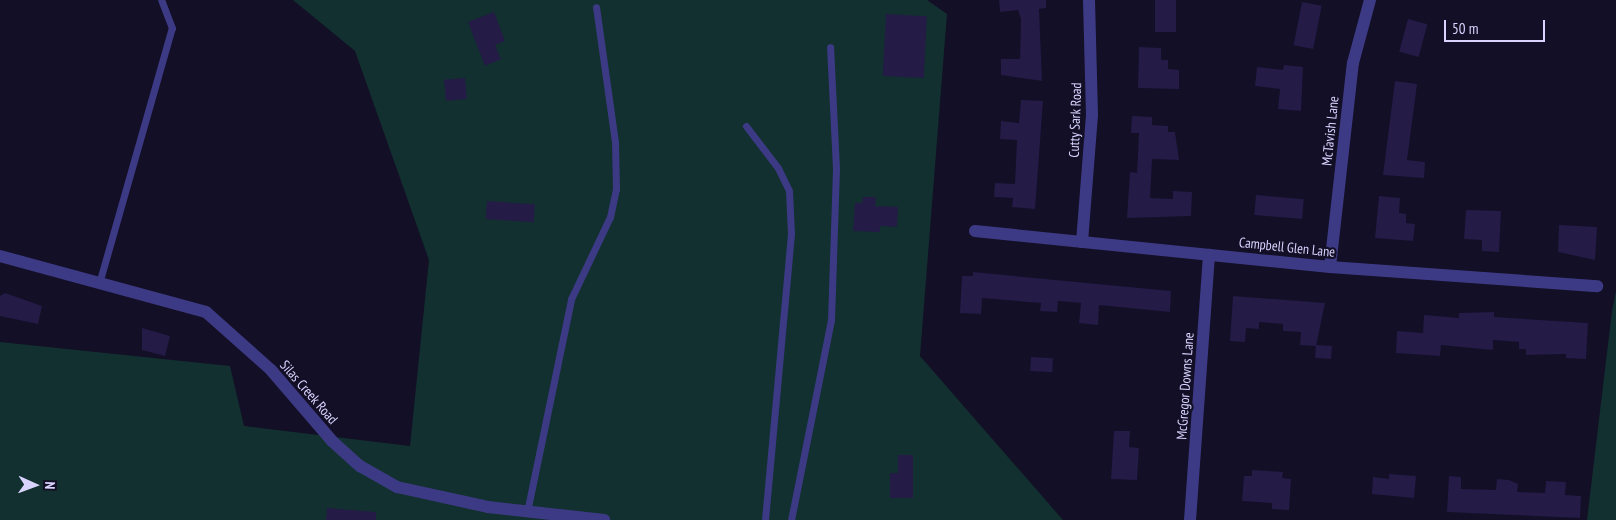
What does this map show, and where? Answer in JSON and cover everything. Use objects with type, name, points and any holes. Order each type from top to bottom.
[{"type":"street","name":"Cutty Sark Road","points":[[1082,242],[1092,115],[1089,0]]},
{"type":"street","name":"McTavish Lane","points":[[1330,267],[1353,63],[1370,0]]},
{"type":"street","name":"Campbell Glen Lane","points":[[975,231],[1330,267],[1597,286]]},
{"type":"street","name":"McGregor Downs Lane","points":[[1190,520],[1209,255]]},
{"type":"street","name":"Silas Creek Road","points":[[0,256],[100,280],[206,312],[222,322],[271,370],[332,441],[380,479],[420,494],[527,512],[604,520]]},
{"type":"lane","points":[[100,280],[172,28],[161,0]]},
{"type":"lane","points":[[527,512],[571,298],[610,217],[616,189],[615,142],[596,7]]},
{"type":"lane","points":[[791,520],[831,320],[836,168],[830,47]]},
{"type":"lane","points":[[746,126],[778,168],[789,191],[791,234],[766,520]]},
{"type":"green space","points":[[293,0],[927,0],[947,14],[920,356],[1063,520],[0,520],[0,342],[230,366],[244,426],[410,446],[429,260],[355,51]]},
{"type":"green space","points":[[1616,291],[1616,520],[1587,520],[1612,311]]},
{"type":"building","points":[[999,0],[1046,0],[1046,8],[1039,9],[1042,81],[1001,75],[1001,59],[1020,59],[1021,19],[1018,10],[1000,12]]},
{"type":"building","points":[[1155,0],[1176,0],[1176,32],[1155,32]]},
{"type":"building","points":[[1302,2],[1322,6],[1313,49],[1294,45]]},
{"type":"building","points":[[494,12],[505,41],[495,45],[501,59],[485,66],[468,22]]},
{"type":"building","points":[[886,14],[927,16],[924,78],[883,76]]},
{"type":"building","points":[[1408,19],[1427,24],[1419,57],[1399,52]]},
{"type":"building","points":[[1139,47],[1161,48],[1161,60],[1168,60],[1168,69],[1179,70],[1179,89],[1138,88]]},
{"type":"building","points":[[1284,65],[1303,67],[1301,111],[1278,109],[1280,89],[1255,86],[1257,67],[1283,70]]},
{"type":"building","points":[[465,78],[467,99],[446,101],[444,80]]},
{"type":"building","points":[[1395,81],[1417,84],[1407,160],[1425,162],[1424,178],[1383,175]]},
{"type":"building","points":[[1021,100],[1043,101],[1035,209],[1012,207],[1013,198],[994,197],[995,183],[1015,184],[1017,140],[1000,139],[1001,121],[1019,123]]},
{"type":"building","points":[[1132,116],[1152,117],[1152,125],[1168,126],[1168,132],[1175,132],[1179,160],[1152,159],[1150,198],[1173,199],[1173,191],[1192,192],[1191,216],[1127,218],[1130,172],[1137,173],[1139,133],[1131,133]]},
{"type":"building","points":[[1256,195],[1304,199],[1302,219],[1254,215]]},
{"type":"building","points":[[1379,196],[1400,198],[1399,213],[1406,214],[1406,223],[1415,224],[1413,241],[1375,238]]},
{"type":"building","points":[[863,197],[876,197],[875,206],[898,207],[897,227],[880,226],[880,232],[853,231],[855,203],[862,203]]},
{"type":"building","points":[[487,201],[535,204],[534,222],[486,219]]},
{"type":"building","points":[[1466,210],[1501,211],[1499,252],[1482,251],[1482,240],[1464,239]]},
{"type":"building","points":[[1559,225],[1597,227],[1595,260],[1558,252]]},
{"type":"building","points":[[973,272],[1171,291],[1170,312],[1099,305],[1098,325],[1079,323],[1081,303],[1058,301],[1057,312],[1040,311],[1041,303],[982,298],[981,314],[960,313],[962,276],[973,276]]},
{"type":"building","points":[[5,293],[42,306],[38,324],[0,316],[0,296]]},
{"type":"building","points":[[1233,296],[1325,303],[1316,346],[1300,345],[1301,332],[1283,331],[1283,324],[1259,322],[1259,329],[1246,328],[1245,342],[1230,341]]},
{"type":"building","points":[[1494,312],[1494,317],[1588,323],[1586,359],[1566,358],[1566,354],[1526,355],[1526,349],[1519,349],[1519,342],[1493,340],[1493,350],[1441,345],[1440,356],[1396,353],[1397,331],[1423,333],[1424,315],[1459,318],[1459,313]]},
{"type":"building","points":[[142,328],[170,336],[165,356],[142,350]]},
{"type":"building","points":[[1316,345],[1332,346],[1331,359],[1315,358]]},
{"type":"building","points":[[1031,357],[1053,358],[1052,372],[1030,371]]},
{"type":"building","points":[[1114,431],[1130,431],[1129,447],[1139,448],[1137,480],[1111,479]]},
{"type":"building","points":[[898,455],[913,455],[913,498],[890,498],[890,473],[898,473]]},
{"type":"building","points":[[1252,470],[1283,472],[1282,478],[1291,479],[1289,510],[1272,509],[1272,503],[1242,501],[1244,476],[1252,476]]},
{"type":"building","points":[[1389,474],[1416,476],[1414,498],[1372,494],[1373,477],[1389,479]]},
{"type":"building","points":[[1449,476],[1461,477],[1461,489],[1496,490],[1497,479],[1509,480],[1518,484],[1517,492],[1545,493],[1546,481],[1566,482],[1565,495],[1581,496],[1580,518],[1447,512]]},
{"type":"building","points":[[327,508],[376,512],[376,520],[326,520]]}]
